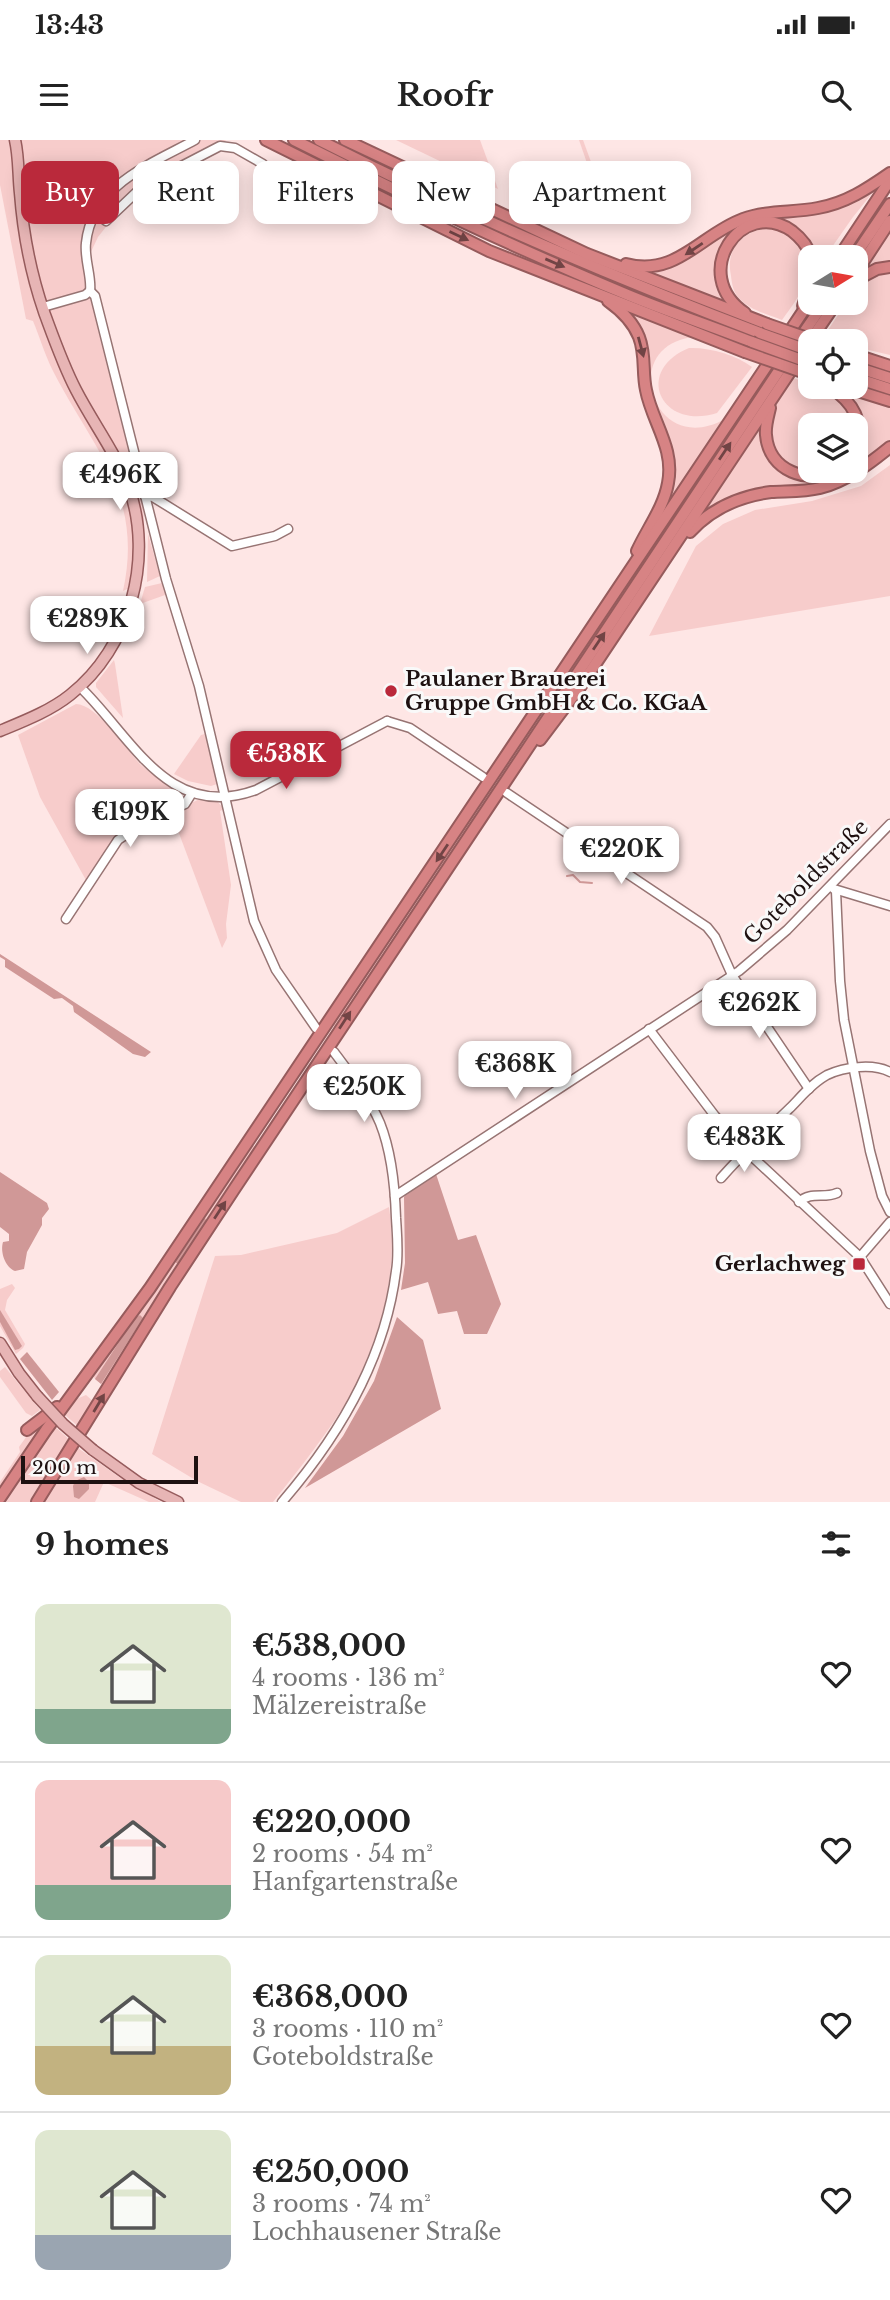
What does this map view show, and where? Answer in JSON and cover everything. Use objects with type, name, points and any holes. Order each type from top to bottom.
[{"type":"highway","points":[[266,140],[489,251],[745,352],[798,368]]},
{"type":"highway","points":[[294,140],[390,189],[498,239],[629,295],[759,330],[798,338]]},
{"type":"highway","points":[[320,140],[394,178],[521,236],[647,290],[759,330]]},
{"type":"highway","points":[[345,140],[587,254],[798,346]]},
{"type":"highway","points":[[587,254],[594,253],[635,267],[670,263],[741,220],[769,212],[816,209],[835,204],[853,198],[890,173]]},
{"type":"highway","points":[[847,245],[890,180]]},
{"type":"highway","points":[[862,245],[890,204]]},
{"type":"highway","points":[[868,255],[890,221]]},
{"type":"highway","points":[[798,362],[759,330],[727,296],[719,270],[721,256],[735,235],[760,224],[775,223],[800,237],[806,245]]},
{"type":"highway","points":[[868,274],[877,269],[890,267]]},
{"type":"highway","points":[[600,296],[629,319],[639,336],[644,353],[647,396],[669,459],[668,483],[663,499],[628,573]]},
{"type":"highway","points":[[0,1498],[156,1279],[801,315]]},
{"type":"highway","points":[[37,1502],[170,1287],[816,315]]},
{"type":"highway","points":[[868,359],[890,366]]},
{"type":"highway","points":[[520,758],[529,753],[580,687],[798,360]]},
{"type":"highway","points":[[873,361],[890,361]]},
{"type":"highway","points":[[868,371],[890,378]]},
{"type":"highway","points":[[868,382],[890,389]]},
{"type":"highway","points":[[868,394],[890,401]]},
{"type":"highway","points":[[844,399],[855,413]]},
{"type":"highway","points":[[772,400],[766,438],[769,449],[779,464],[798,475]]},
{"type":"highway","points":[[673,548],[680,545],[704,518],[721,507],[744,498],[820,488],[858,472],[890,447]]},
{"type":"highway","points":[[27,1430],[70,1397]]},
{"type":"main road","points":[[0,732],[51,708],[80,687],[102,662],[122,626],[137,574],[138,528],[123,473],[76,391],[43,307],[28,254],[17,143]]},
{"type":"main road","points":[[0,1343],[19,1373],[63,1424],[93,1450],[139,1483],[178,1502]]},
{"type":"street","points":[[119,183],[195,140]]},
{"type":"street","points":[[119,209],[144,186],[220,146],[235,148],[257,161]]},
{"type":"street","points":[[92,224],[86,244],[90,290],[95,296],[166,579],[199,686],[259,937],[283,982],[316,1028]]},
{"type":"street","points":[[43,307],[85,295],[90,290]]},
{"type":"street","points":[[145,496],[153,497],[232,546],[275,536],[288,529]]},
{"type":"street","points":[[80,687],[154,770],[167,781],[192,793],[225,797],[256,790],[387,721],[410,728],[483,777]]},
{"type":"street","points":[[387,711],[387,721]]},
{"type":"street","points":[[66,919],[118,839],[137,826],[185,804],[192,793]]},
{"type":"street","points":[[507,793],[706,927],[715,937],[732,975],[809,1089]]},
{"type":"street","name":"Goteboldstraße","points":[[396,1196],[732,975],[766,949],[833,888],[890,824]]},
{"type":"street","points":[[890,906],[833,888],[842,1002],[870,1151],[882,1196],[890,1212]]},
{"type":"street","points":[[649,1029],[715,1116],[746,1150],[860,1258],[890,1304]]},
{"type":"street","points":[[282,1502],[327,1447],[365,1380],[390,1310],[397,1269],[396,1196],[388,1148],[381,1125],[367,1099],[334,1052]]},
{"type":"street","points":[[721,1178],[746,1150],[828,1074],[879,1067],[890,1072]]},
{"type":"street","points":[[799,1202],[811,1195],[837,1194]]},
{"type":"street","points":[[860,1258],[890,1222]]},
{"type":"shaded area","points":[[0,140],[226,140],[214,152],[198,161],[133,161],[133,200],[119,213],[119,161],[21,161],[21,224],[108,224],[90,254],[93,301],[143,498],[145,550],[142,582],[123,591],[128,557],[127,527],[121,500],[111,474],[53,371],[33,321],[26,319],[0,185]]},
{"type":"shaded area","points":[[396,140],[480,140],[488,161],[440,161]]},
{"type":"shaded area","points":[[579,140],[583,140],[591,161],[586,161]]},
{"type":"shaded area","points":[[874,191],[833,245],[810,245],[805,235],[788,223],[767,220],[747,225],[730,238],[719,256],[719,280],[732,307],[643,273],[680,262],[727,231],[752,220],[827,211],[859,200]]},
{"type":"shaded area","points":[[770,227],[785,231],[800,245],[798,297],[782,320],[747,305],[738,297],[732,285],[730,266],[734,249],[744,237]]},
{"type":"shaded area","points":[[890,231],[890,263],[868,267]]},
{"type":"shaded area","points":[[882,272],[890,272],[890,355],[868,350],[868,329],[829,329],[838,315],[868,315],[868,278]]},
{"type":"shaded area","points":[[620,305],[696,337],[672,344],[657,358],[651,376],[653,395],[662,412],[678,424],[699,427],[725,419],[657,519],[670,488],[651,397],[648,359]]},
{"type":"shaded area","points":[[689,348],[722,353],[752,367],[717,413],[697,416],[681,414],[661,396],[658,383],[662,370],[672,358]]},
{"type":"shaded area","points":[[770,369],[773,370],[499,782],[496,780]]},
{"type":"shaded area","points":[[793,378],[798,379],[798,399],[841,399],[849,413],[798,413],[798,469],[778,459],[770,434],[771,416]]},
{"type":"shaded area","points":[[868,398],[890,405],[890,443],[868,460],[868,413],[861,413],[853,399]]},
{"type":"shaded area","points":[[762,421],[762,428],[779,460],[798,478],[798,483],[822,483],[796,487],[702,514]]},
{"type":"shaded area","points":[[890,465],[890,596],[649,636],[696,546],[723,524],[755,510],[812,501],[861,486]]},
{"type":"shaded area","points":[[148,534],[160,576],[147,582]]},
{"type":"shaded area","points":[[162,583],[167,591],[165,595],[140,604],[145,587]]},
{"type":"shaded area","points":[[114,660],[123,718],[96,687],[96,683]]},
{"type":"shaded area","points":[[76,704],[84,706],[101,718],[139,763],[185,800],[123,833],[87,882],[40,797],[18,735]]},
{"type":"shaded area","points":[[205,734],[217,784],[211,786],[188,781],[174,774],[201,735]]},
{"type":"shaded area","points":[[492,787],[494,790],[336,1027],[333,1025]]},
{"type":"shaded area","points":[[200,799],[217,801],[224,809],[220,811],[231,885],[227,938],[222,948],[171,812]]},
{"type":"shaded area","points":[[0,954],[151,1052],[145,1057],[133,1054],[74,1012],[73,1006],[62,998],[54,999],[5,967],[5,960]]},
{"type":"shaded area","points":[[251,1144],[257,1148],[104,1386],[92,1373]]},
{"type":"shaded area","points":[[435,1171],[458,1240],[476,1235],[501,1304],[487,1334],[464,1334],[457,1311],[438,1314],[428,1282],[401,1290],[405,1263],[404,1197],[407,1191]]},
{"type":"shaded area","points":[[0,1172],[47,1203],[49,1209],[42,1218],[42,1225],[27,1252],[24,1269],[15,1271],[8,1266],[3,1255],[3,1242],[9,1241],[9,1234],[0,1227]]},
{"type":"shaded area","points":[[389,1207],[391,1267],[373,1344],[349,1398],[273,1502],[241,1502],[197,1481],[152,1454],[215,1256],[241,1255],[337,1233]]},
{"type":"shaded area","points":[[205,1218],[207,1222],[178,1264],[175,1262]]},
{"type":"shaded area","points":[[12,1284],[15,1288],[7,1300],[5,1310],[25,1344],[16,1354],[0,1326],[0,1289]]},
{"type":"shaded area","points":[[0,1310],[22,1346],[19,1349],[15,1350],[0,1322]]},
{"type":"shaded area","points":[[140,1315],[143,1318],[101,1384],[95,1379],[134,1319]]},
{"type":"shaded area","points":[[397,1317],[423,1340],[441,1409],[305,1488],[343,1436],[374,1381]]},
{"type":"shaded area","points":[[27,1352],[59,1392],[52,1400],[20,1359]]},
{"type":"shaded area","points":[[5,1367],[40,1410],[32,1416],[26,1413],[0,1377],[0,1371]]},
{"type":"shaded area","points":[[86,1395],[95,1403],[80,1428],[64,1414],[74,1400]]},
{"type":"shaded area","points":[[44,1424],[0,1490],[0,1482],[20,1452],[19,1447],[29,1433]]},
{"type":"shaded area","points":[[53,1425],[72,1442],[33,1502],[3,1502]]},
{"type":"shaded area","points":[[78,1448],[161,1502],[149,1502],[104,1482],[95,1502],[44,1502]]},
{"type":"shaded area","points":[[84,1477],[89,1482],[89,1489],[79,1499],[74,1497],[73,1486],[75,1481]]},
{"type":"waterway","points":[[567,876],[573,875],[580,882],[592,883]]},
{"type":"place","name":"Paulaner Brauerei Gruppe GmbH & Co. KGaA","points":[[391,691]]},
{"type":"place","name":"Gerlachweg","points":[[859,1264]]}]
